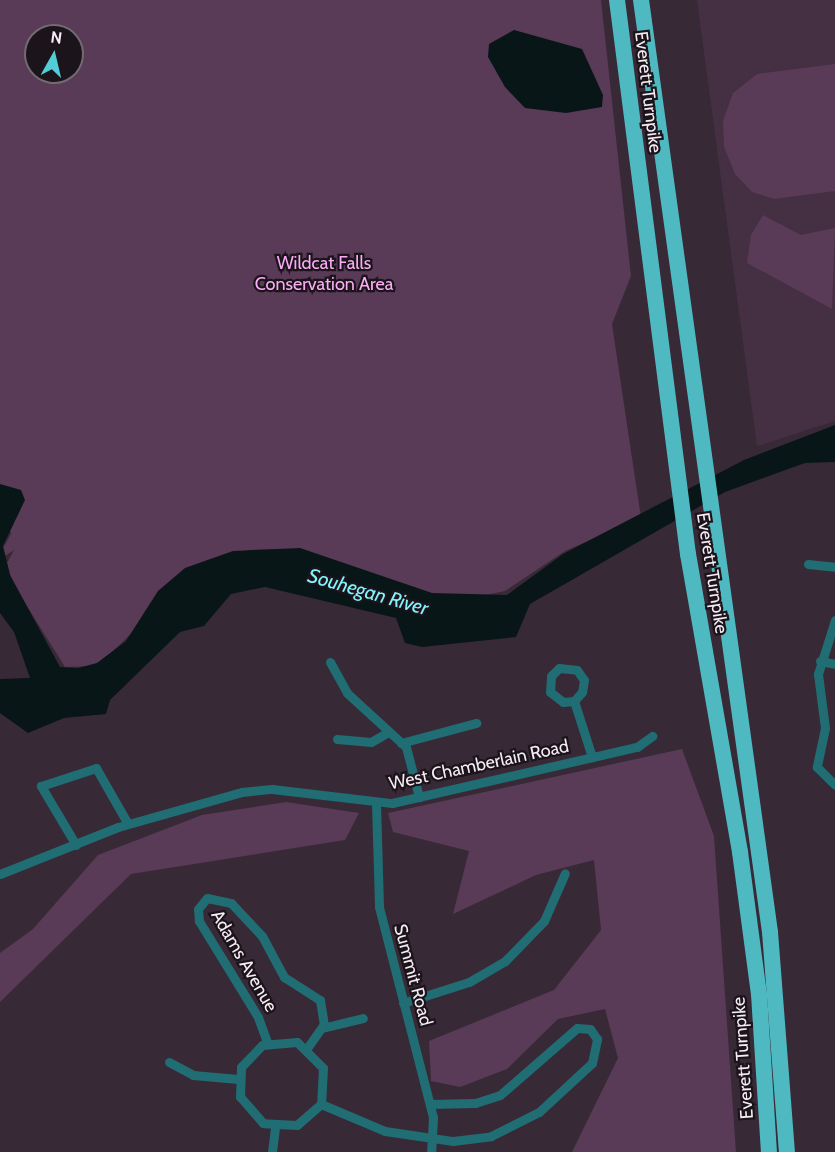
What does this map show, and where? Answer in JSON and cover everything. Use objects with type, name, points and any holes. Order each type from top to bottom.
[{"type":"highway","name":"Everett Turnpike","points":[[617,0],[688,554],[740,852],[759,993],[769,1152]]},
{"type":"highway","name":"Everett Turnpike","points":[[641,0],[715,548],[770,932],[787,1152]]},
{"type":"street","points":[[808,564],[835,567]]},
{"type":"street","points":[[835,620],[820,661],[818,685],[825,728],[817,767],[835,784]]},
{"type":"street","points":[[820,661],[835,664]]},
{"type":"street","points":[[330,662],[347,693],[401,743],[419,797]]},
{"type":"street","points":[[574,700],[592,757]]},
{"type":"street","points":[[401,743],[476,723]]},
{"type":"street","points":[[337,739],[371,742],[388,732]]},
{"type":"street","name":"West Chamberlain Road","points":[[0,874],[128,824],[257,790],[376,804],[419,797],[637,747],[652,736]]},
{"type":"street","points":[[76,845],[41,786],[96,768],[128,824]]},
{"type":"street","name":"Summit Road","points":[[376,804],[379,907],[430,1104],[433,1141],[431,1152]]},
{"type":"street","points":[[403,1003],[469,982],[506,961],[544,921],[565,873]]},
{"type":"street","name":"Adams Avenue","points":[[267,1042],[258,1017],[199,921],[198,909],[207,898],[231,903],[261,936],[284,977],[320,1000],[322,1028]]},
{"type":"street","points":[[307,1048],[322,1028],[363,1018]]},
{"type":"street","points":[[321,1104],[385,1131],[433,1141],[491,1136],[526,1121],[591,1063],[597,1040],[590,1029],[577,1028],[500,1095],[430,1104]]},
{"type":"street","points":[[291,1041],[307,1048],[325,1073],[321,1104],[302,1123],[275,1127],[249,1112],[238,1079],[248,1057],[267,1042],[291,1041]]},
{"type":"street","points":[[169,1062],[193,1076],[238,1079]]},
{"type":"street","points":[[272,1152],[275,1127]]},
{"type":"shaded area","points":[[697,0],[835,0],[835,421],[757,446]]},
{"type":"green space","name":"Wildcat Falls Conservation Area","points":[[0,0],[601,0],[631,276],[612,324],[641,518],[565,551],[505,591],[472,598],[436,597],[295,549],[248,550],[157,593],[151,614],[98,666],[65,667],[13,584],[7,563],[14,550],[5,556],[3,548],[11,534],[0,484]]},
{"type":"green space","points":[[835,64],[835,191],[774,199],[752,192],[735,174],[724,147],[723,121],[733,93],[757,74]]},
{"type":"green space","points":[[763,215],[801,235],[835,228],[832,309],[747,263],[751,235]]},
{"type":"green space","points":[[682,749],[714,836],[736,1152],[572,1152],[618,1058],[605,1009],[558,1019],[507,1069],[460,1087],[431,1081],[429,1041],[554,990],[601,930],[594,860],[536,875],[453,914],[469,851],[393,832],[388,813]]},
{"type":"green space","points":[[286,802],[359,813],[345,840],[131,874],[0,1002],[0,953],[33,929],[98,855],[202,815]]},
{"type":"water","points":[[514,30],[582,49],[603,95],[602,107],[566,113],[525,108],[505,87],[488,57],[489,44]]},
{"type":"water","name":"Souhegan River","points":[[835,425],[835,462],[805,463],[725,492],[530,604],[516,637],[422,647],[405,643],[396,618],[265,587],[231,594],[204,626],[180,632],[110,700],[106,714],[64,718],[28,733],[0,713],[0,679],[30,678],[14,632],[0,613],[0,484],[21,490],[25,500],[3,546],[10,575],[60,667],[78,668],[97,663],[126,641],[158,591],[185,568],[233,551],[300,548],[432,593],[507,595],[563,554],[744,460]]}]
